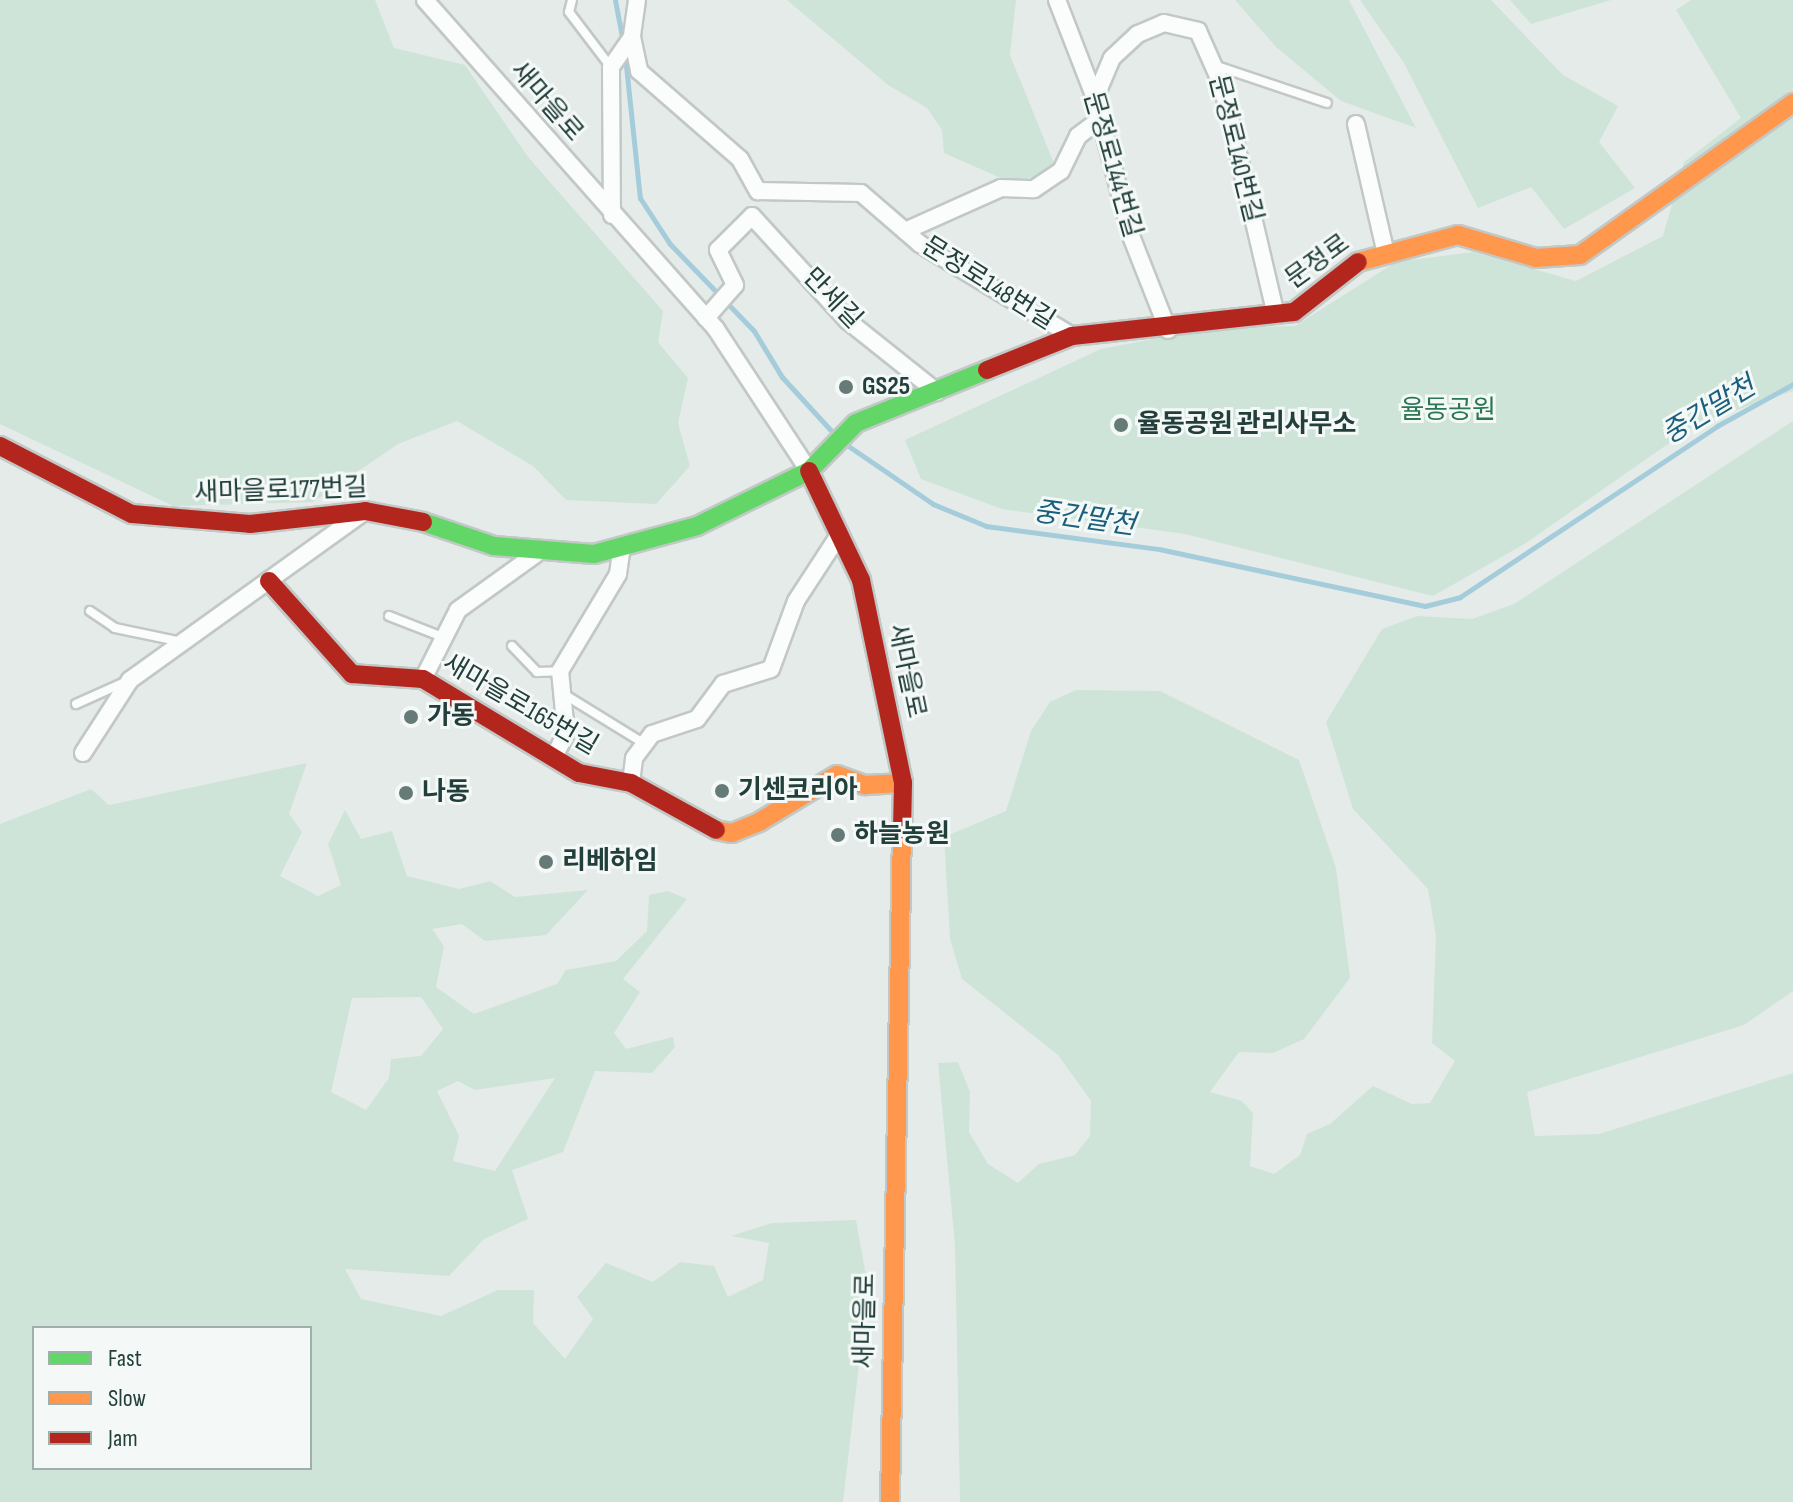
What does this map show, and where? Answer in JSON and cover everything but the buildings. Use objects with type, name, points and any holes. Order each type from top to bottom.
[{"type":"street","name":"새마을로","points":[[425,0],[612,215],[711,312],[809,471],[861,580],[903,783],[890,1502]]},
{"type":"street","points":[[637,0],[632,37],[639,71],[740,159],[758,191],[752,216],[718,250],[732,288],[711,312]]},
{"type":"street","name":"문정로144번길","points":[[1057,0],[1095,98],[1131,236],[1168,330]]},
{"type":"street","name":"문정로140번길","points":[[1095,98],[1112,58],[1164,23],[1198,31],[1213,64],[1276,315]]},
{"type":"street","points":[[612,215],[611,67],[632,37]]},
{"type":"street","name":"문정로","points":[[809,471],[850,427],[1072,336],[1168,330],[1294,312],[1360,260],[1385,250],[1458,235],[1536,258],[1580,255],[1793,103]]},
{"type":"street","name":"문정로148번길","points":[[905,231],[1001,188],[1034,189],[1061,171],[1078,136],[1099,120]]},
{"type":"street","points":[[1356,124],[1385,250]]},
{"type":"street","name":"문정로148번길","points":[[758,191],[861,193],[905,231],[1072,336]]},
{"type":"street","name":"만세길","points":[[752,216],[848,321],[937,392]]},
{"type":"street","name":"새마을로177번길","points":[[0,446],[132,514],[250,524],[365,511],[536,554],[594,554],[697,526],[809,471]]},
{"type":"street","points":[[83,753],[130,680],[365,511]]},
{"type":"street","points":[[631,783],[645,744],[652,734],[697,719],[723,684],[771,669],[796,601],[839,535]]},
{"type":"street","points":[[555,755],[566,733],[560,671],[618,574],[622,546]]},
{"type":"street","points":[[423,679],[446,639],[458,610],[536,554]]},
{"type":"street","name":"새마을로165번길","points":[[269,581],[352,674],[423,679],[555,755],[579,773],[631,783],[732,833],[837,775],[865,785],[903,783]]},
{"type":"lane","points":[[572,0],[569,12],[611,67]]},
{"type":"lane","points":[[1213,64],[1327,103]]},
{"type":"lane","points":[[90,611],[115,628],[183,642]]},
{"type":"lane","points":[[389,616],[446,639]]},
{"type":"lane","points":[[512,646],[537,672],[560,671]]},
{"type":"lane","points":[[76,704],[130,680]]},
{"type":"lane","points":[[561,693],[645,744]]},
{"type":"green space","points":[[0,0],[375,0],[394,48],[465,65],[528,157],[663,311],[658,342],[688,378],[678,423],[690,466],[656,504],[566,500],[533,466],[457,421],[398,444],[313,502],[173,506],[0,424]]},
{"type":"green space","points":[[787,0],[1016,0],[1010,55],[1055,166],[1028,179],[1001,178],[944,153],[942,130],[927,108],[888,85]]},
{"type":"green space","points":[[1235,0],[1349,0],[1416,128],[1341,101],[1276,47]]},
{"type":"green space","points":[[1360,0],[1491,0],[1563,75],[1618,106],[1599,142],[1635,188],[1564,229],[1531,187],[1478,208],[1404,63]]},
{"type":"green space","points":[[1510,0],[1611,0],[1531,24]]},
{"type":"green space","name":"율동공원","points":[[1691,0],[1793,0],[1793,391],[1698,423],[1526,543],[1433,596],[1185,534],[1002,509],[921,479],[905,440],[1101,349],[1211,328],[1295,326],[1396,262],[1473,252],[1576,281],[1663,236],[1684,162],[1741,118],[1676,10]]},
{"type":"green space","points":[[1793,421],[1793,991],[1744,1025],[1527,1092],[1535,1136],[1599,1134],[1793,1073],[1793,1502],[960,1502],[955,1245],[938,1063],[958,1062],[970,1092],[969,1132],[988,1164],[1018,1183],[1039,1164],[1075,1155],[1090,1136],[1091,1101],[1058,1055],[962,979],[950,939],[944,837],[1006,811],[1031,731],[1050,702],[1076,690],[1160,691],[1299,760],[1336,868],[1350,978],[1304,1039],[1273,1053],[1239,1052],[1210,1092],[1242,1101],[1253,1113],[1250,1166],[1274,1174],[1300,1155],[1307,1134],[1330,1124],[1373,1086],[1412,1104],[1430,1103],[1455,1061],[1432,1043],[1436,936],[1428,889],[1353,809],[1326,722],[1382,629],[1417,616],[1472,619],[1514,604]]},
{"type":"green space","points":[[307,763],[289,814],[302,832],[280,876],[318,896],[341,885],[328,844],[345,810],[361,839],[392,831],[407,876],[459,889],[490,881],[515,897],[588,890],[546,935],[485,941],[462,924],[432,929],[444,946],[436,987],[474,1014],[557,984],[566,970],[616,961],[647,931],[649,895],[668,891],[687,899],[623,979],[640,992],[614,1033],[626,1049],[673,1037],[675,1047],[652,1073],[595,1071],[563,1152],[512,1170],[528,1219],[484,1239],[449,1276],[345,1269],[361,1299],[441,1316],[498,1290],[534,1290],[533,1323],[565,1359],[593,1319],[577,1297],[606,1263],[653,1282],[680,1262],[714,1266],[728,1297],[763,1280],[769,1243],[731,1236],[772,1223],[856,1220],[868,1287],[843,1502],[0,1502],[0,824],[91,789],[109,805]],"holes":[[[421,997],[443,1029],[421,1056],[391,1059],[389,1078],[366,1110],[331,1092],[352,998]],[[555,1078],[495,1171],[453,1161],[459,1136],[437,1091],[458,1081],[475,1090]]]},
{"type":"waterway","name":"중간말천","points":[[615,0],[623,42]]},
{"type":"waterway","name":"중간말천","points":[[625,56],[640,198],[670,244],[754,331],[782,377],[837,437]]},
{"type":"waterway","name":"중간말천","points":[[844,443],[933,504],[986,526],[1159,549],[1425,606],[1460,597],[1717,426],[1793,384]]},
{"type":"traffic: fast","points":[[423,522],[494,546],[594,554],[697,526],[809,471],[856,423],[987,370]]},
{"type":"traffic: slow","points":[[1358,262],[1458,235],[1536,258],[1580,255],[1793,103]]},
{"type":"traffic: slow","points":[[716,830],[732,833],[759,822],[837,775],[865,785],[903,783]]},
{"type":"traffic: slow","points":[[890,1502],[902,829]]},
{"type":"traffic: jam","points":[[987,370],[1072,336],[1294,312],[1358,262]]},
{"type":"traffic: jam","points":[[0,446],[132,514],[250,524],[365,511],[423,522]]},
{"type":"traffic: jam","points":[[809,471],[861,580],[903,783],[902,829]]},
{"type":"traffic: jam","points":[[269,581],[352,674],[423,679],[579,773],[631,783],[716,830]]},
{"type":"place","name":"GS25","points":[[846,387]]},
{"type":"place","name":"율동공원 관리사무소","points":[[1121,425]]},
{"type":"place","name":"가동","points":[[411,717]]},
{"type":"place","name":"기센코리아","points":[[722,791]]},
{"type":"place","name":"나동","points":[[406,793]]},
{"type":"place","name":"하늘농원","points":[[838,835]]},
{"type":"place","name":"리베하임","points":[[546,862]]}]
